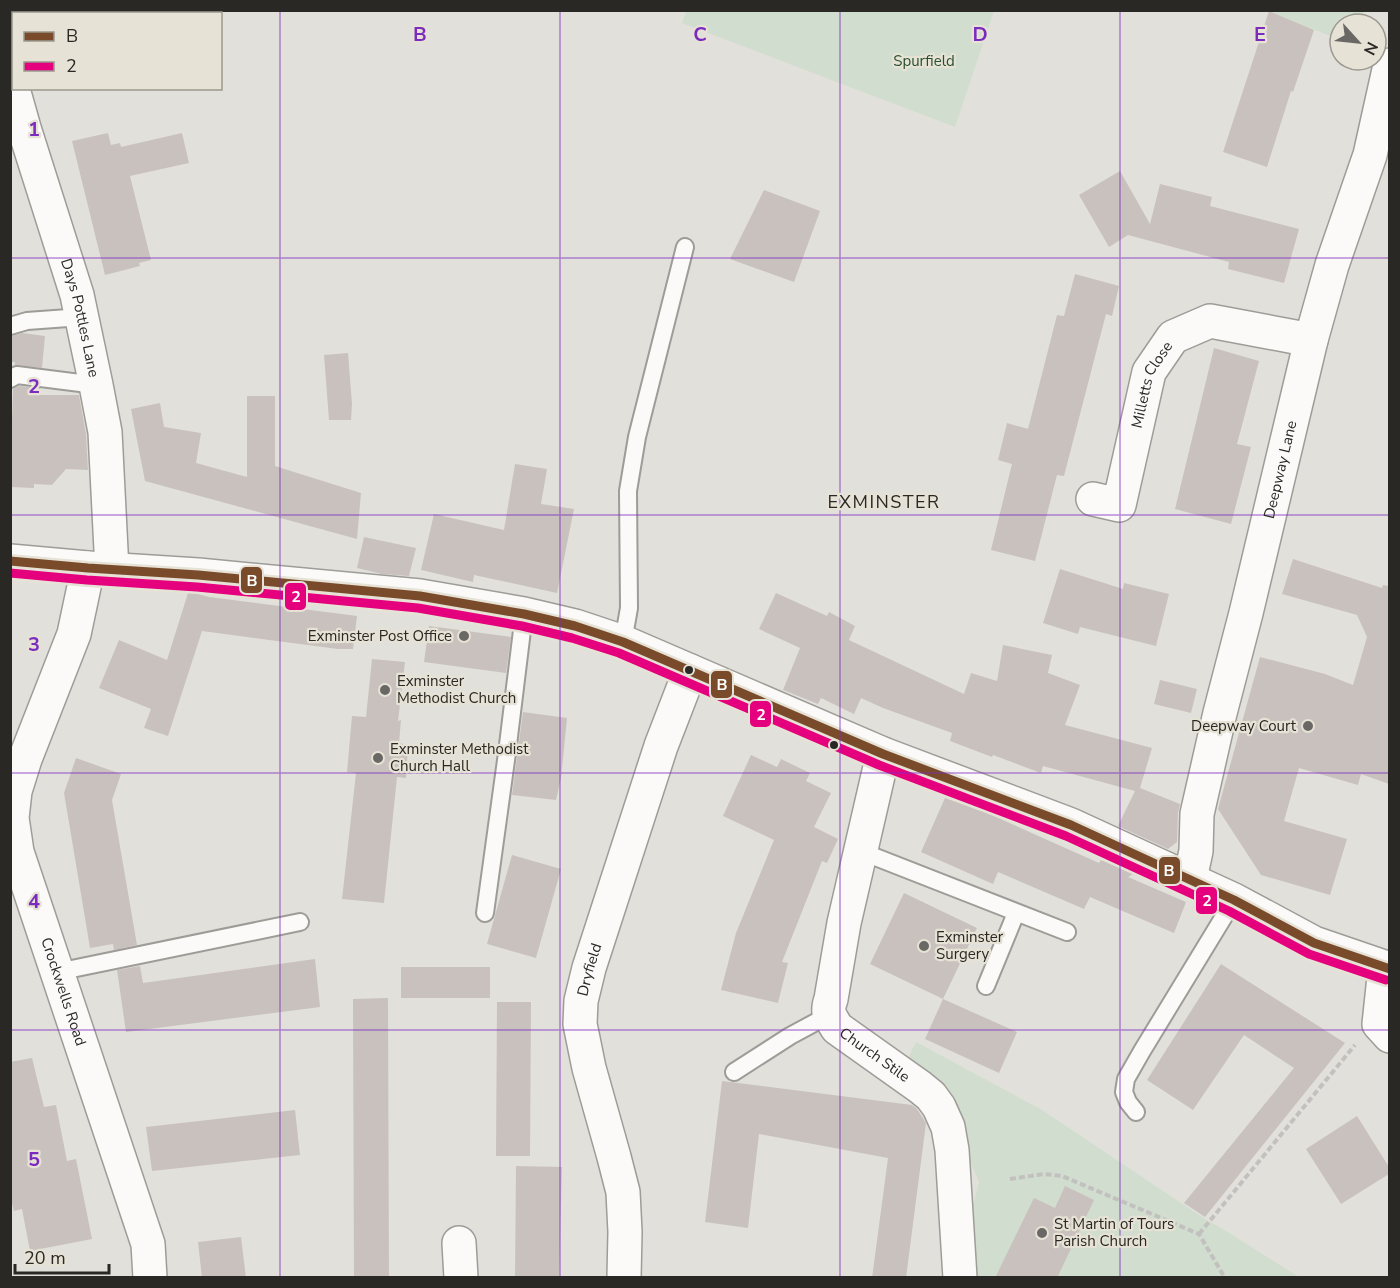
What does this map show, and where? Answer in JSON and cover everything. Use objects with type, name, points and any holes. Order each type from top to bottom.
[{"type":"street","name":"Deepway Lane","points":[[1190,879],[1196,851],[1197,814],[1311,340],[1332,265],[1380,156],[1389,65]]},
{"type":"street","name":"Days Pottles Lane","points":[[13,90],[77,295],[105,432],[100,569]]},
{"type":"street","name":"Milletts Close","points":[[1119,505],[1149,372],[1173,337],[1210,321],[1311,340]]},
{"type":"street","points":[[10,561],[198,574],[420,596],[524,614],[574,626],[623,642],[883,754],[1071,825],[1234,900],[1314,943],[1387,968],[1384,1030]]},
{"type":"street","name":"Crockwells Road","points":[[100,569],[25,759],[15,791],[12,818],[22,903],[57,972],[148,1244],[150,1278]]},
{"type":"street","name":"Dryfield","points":[[624,1278],[625,1232],[622,1192],[589,1068],[580,1024],[581,1001],[589,968],[662,746],[690,671]]},
{"type":"street","name":"Church Stile","points":[[883,754],[844,923],[828,1007],[829,1015],[837,1028],[920,1087],[939,1107],[948,1127],[952,1150],[960,1278]]},
{"type":"street","points":[[459,1243],[461,1278]]},
{"type":"lane","points":[[623,642],[630,608],[628,491],[637,437],[686,247]]},
{"type":"lane","points":[[10,326],[27,321],[81,317]]},
{"type":"lane","points":[[10,379],[16,375],[96,385]]},
{"type":"lane","points":[[485,912],[524,614]]},
{"type":"lane","points":[[860,851],[1067,932]]},
{"type":"lane","points":[[1136,1112],[1124,1092],[1126,1079],[1234,900]]},
{"type":"lane","points":[[986,986],[1016,913]]},
{"type":"lane","points":[[57,972],[300,922]]},
{"type":"lane","points":[[734,1072],[790,1036],[829,1015]]},
{"type":"path","points":[[1199,1234],[1360,1038],[1384,1030]]},
{"type":"path","points":[[1010,1179],[1044,1174],[1062,1176],[1199,1234],[1225,1278]]},
{"type":"green space","name":"Spurfield","points":[[686,10],[994,11],[955,127],[682,23]]},
{"type":"green space","points":[[1269,11],[1364,11],[1328,12],[1328,35]]},
{"type":"green space","points":[[916,1042],[1042,1110],[1205,1219],[1299,1277],[970,1277],[966,1231],[979,1182],[968,1157],[906,1062]]},
{"type":"building","points":[[1269,11],[1314,30],[1293,92],[1291,91],[1267,167],[1223,152]]},
{"type":"building","points":[[108,133],[111,145],[120,143],[121,147],[182,133],[189,163],[130,176],[151,260],[139,263],[140,266],[105,275],[72,141]]},
{"type":"building","points":[[1120,171],[1150,224],[1160,184],[1212,197],[1210,206],[1299,229],[1284,283],[1228,269],[1229,262],[1128,235],[1109,247],[1079,195]]},
{"type":"building","points":[[764,190],[820,211],[794,282],[730,259]]},
{"type":"building","points":[[1075,274],[1119,286],[1112,316],[1106,314],[1064,476],[1057,475],[1035,561],[991,550],[1012,464],[998,460],[1007,423],[1028,429],[1057,315],[1064,316]]},
{"type":"building","points":[[22,333],[45,336],[42,368],[15,365],[15,362],[10,362],[10,336]]},
{"type":"building","points":[[1214,348],[1259,361],[1237,444],[1251,447],[1231,524],[1175,509]]},
{"type":"building","points":[[348,353],[351,420],[329,420],[324,355]]},
{"type":"building","points":[[19,386],[40,388],[39,395],[79,395],[86,434],[88,470],[66,469],[52,485],[34,484],[34,488],[10,487],[10,420],[12,420],[13,389]]},
{"type":"building","points":[[247,396],[275,396],[275,466],[361,493],[357,539],[145,481],[131,409],[160,403],[164,427],[201,433],[196,463],[247,477]]},
{"type":"building","points":[[515,464],[547,469],[541,504],[574,509],[557,593],[474,575],[473,582],[421,570],[434,514],[504,530]]},
{"type":"building","points":[[364,537],[416,548],[409,576],[382,574],[357,568]]},
{"type":"building","name":"Deepway Court","points":[[1293,559],[1382,588],[1383,585],[1389,586],[1389,784],[1361,774],[1358,785],[1299,768],[1284,821],[1347,839],[1330,895],[1261,875],[1218,809],[1260,657],[1325,674],[1353,685],[1367,637],[1357,615],[1282,594]]},
{"type":"building","points":[[1060,569],[1123,589],[1124,583],[1169,594],[1156,646],[1080,627],[1078,634],[1043,623]]},
{"type":"building","points":[[188,593],[357,616],[353,649],[202,631],[168,736],[144,728],[151,709],[99,688],[119,640],[167,660]]},
{"type":"building","points":[[776,593],[827,616],[829,612],[855,626],[849,640],[964,694],[971,673],[997,681],[1003,645],[1052,655],[1048,673],[1080,685],[1065,725],[1152,748],[1140,788],[1180,804],[1177,842],[1168,849],[1118,826],[1135,791],[1043,766],[1041,773],[993,755],[992,757],[950,741],[952,733],[861,698],[854,714],[821,698],[818,704],[783,690],[800,648],[759,629]]},
{"type":"building","points":[[429,626],[511,637],[506,673],[424,662]]},
{"type":"building","points":[[372,659],[405,662],[398,721],[401,720],[399,743],[408,745],[406,778],[397,777],[384,903],[342,899],[356,773],[347,772],[352,716],[366,717]]},
{"type":"building","points":[[1160,680],[1197,689],[1191,713],[1154,704]]},
{"type":"building","points":[[523,712],[567,718],[561,778],[556,800],[512,795]]},
{"type":"building","points":[[751,755],[777,767],[781,759],[810,773],[806,781],[831,793],[814,827],[838,839],[827,863],[822,861],[782,962],[788,963],[778,1003],[721,990],[736,933],[774,840],[723,816]]},
{"type":"building","points":[[76,758],[121,774],[112,800],[137,945],[114,950],[113,944],[90,948],[64,793]]},
{"type":"building","points":[[945,798],[987,813],[1099,863],[1101,860],[1133,874],[1128,877],[1186,902],[1174,933],[1090,897],[1084,909],[998,872],[993,884],[921,852]]},
{"type":"building","points":[[512,855],[561,869],[536,958],[487,944]]},
{"type":"building","name":"Exminster Surgery","points":[[904,893],[977,928],[943,999],[870,964]]},
{"type":"building","points":[[315,959],[320,1007],[126,1032],[117,970],[140,966],[143,983]]},
{"type":"building","points":[[1221,964],[1345,1043],[1205,1217],[1184,1203],[1294,1068],[1244,1035],[1193,1110],[1147,1080]]},
{"type":"building","points":[[401,967],[490,967],[490,998],[401,998]]},
{"type":"building","points":[[388,998],[389,1278],[354,1278],[353,999]]},
{"type":"building","points":[[943,999],[1017,1032],[999,1073],[925,1039]]},
{"type":"building","points":[[497,1002],[531,1002],[530,1156],[496,1156]]},
{"type":"building","points":[[32,1058],[44,1107],[56,1105],[67,1161],[76,1159],[92,1239],[30,1251],[22,1209],[14,1211],[10,1196],[10,1062]]},
{"type":"building","points":[[722,1081],[912,1105],[917,1109],[926,1123],[906,1278],[872,1278],[888,1158],[759,1134],[748,1228],[705,1222]]},
{"type":"building","points":[[295,1110],[300,1155],[152,1171],[146,1127]]},
{"type":"building","points":[[1357,1116],[1389,1167],[1389,1174],[1341,1204],[1306,1149]]},
{"type":"building","points":[[516,1166],[562,1167],[559,1278],[515,1278]]},
{"type":"building","name":"St Martin of Tours Parish Church","points":[[1065,1186],[1094,1200],[1057,1278],[995,1278],[1034,1198],[1055,1208]]},
{"type":"building","points":[[241,1237],[246,1278],[202,1278],[198,1242]]},
{"type":"transit line","name":"B","points":[[10,561],[198,575],[420,596],[524,614],[575,626],[623,642],[883,754],[1071,825],[1234,900],[1314,943],[1390,969]]},
{"type":"transit line","name":"2","points":[[10,573],[197,587],[418,608],[522,626],[572,638],[619,653],[879,765],[1066,836],[1229,911],[1309,954],[1386,980]]},
{"type":"place","name":"Exminster Post Office","points":[[464,636]]},
{"type":"place","name":"Exminster Methodist Church","points":[[385,690]]},
{"type":"place","name":"Deepway Court","points":[[1308,726]]},
{"type":"place","name":"Exminster Methodist Church Hall","points":[[378,758]]},
{"type":"place","name":"Exminster Surgery","points":[[924,946]]},
{"type":"place","name":"St Martin of Tours Parish Church","points":[[1042,1233]]},
{"type":"district","name":"EXMINSTER","points":[[884,502]]}]
